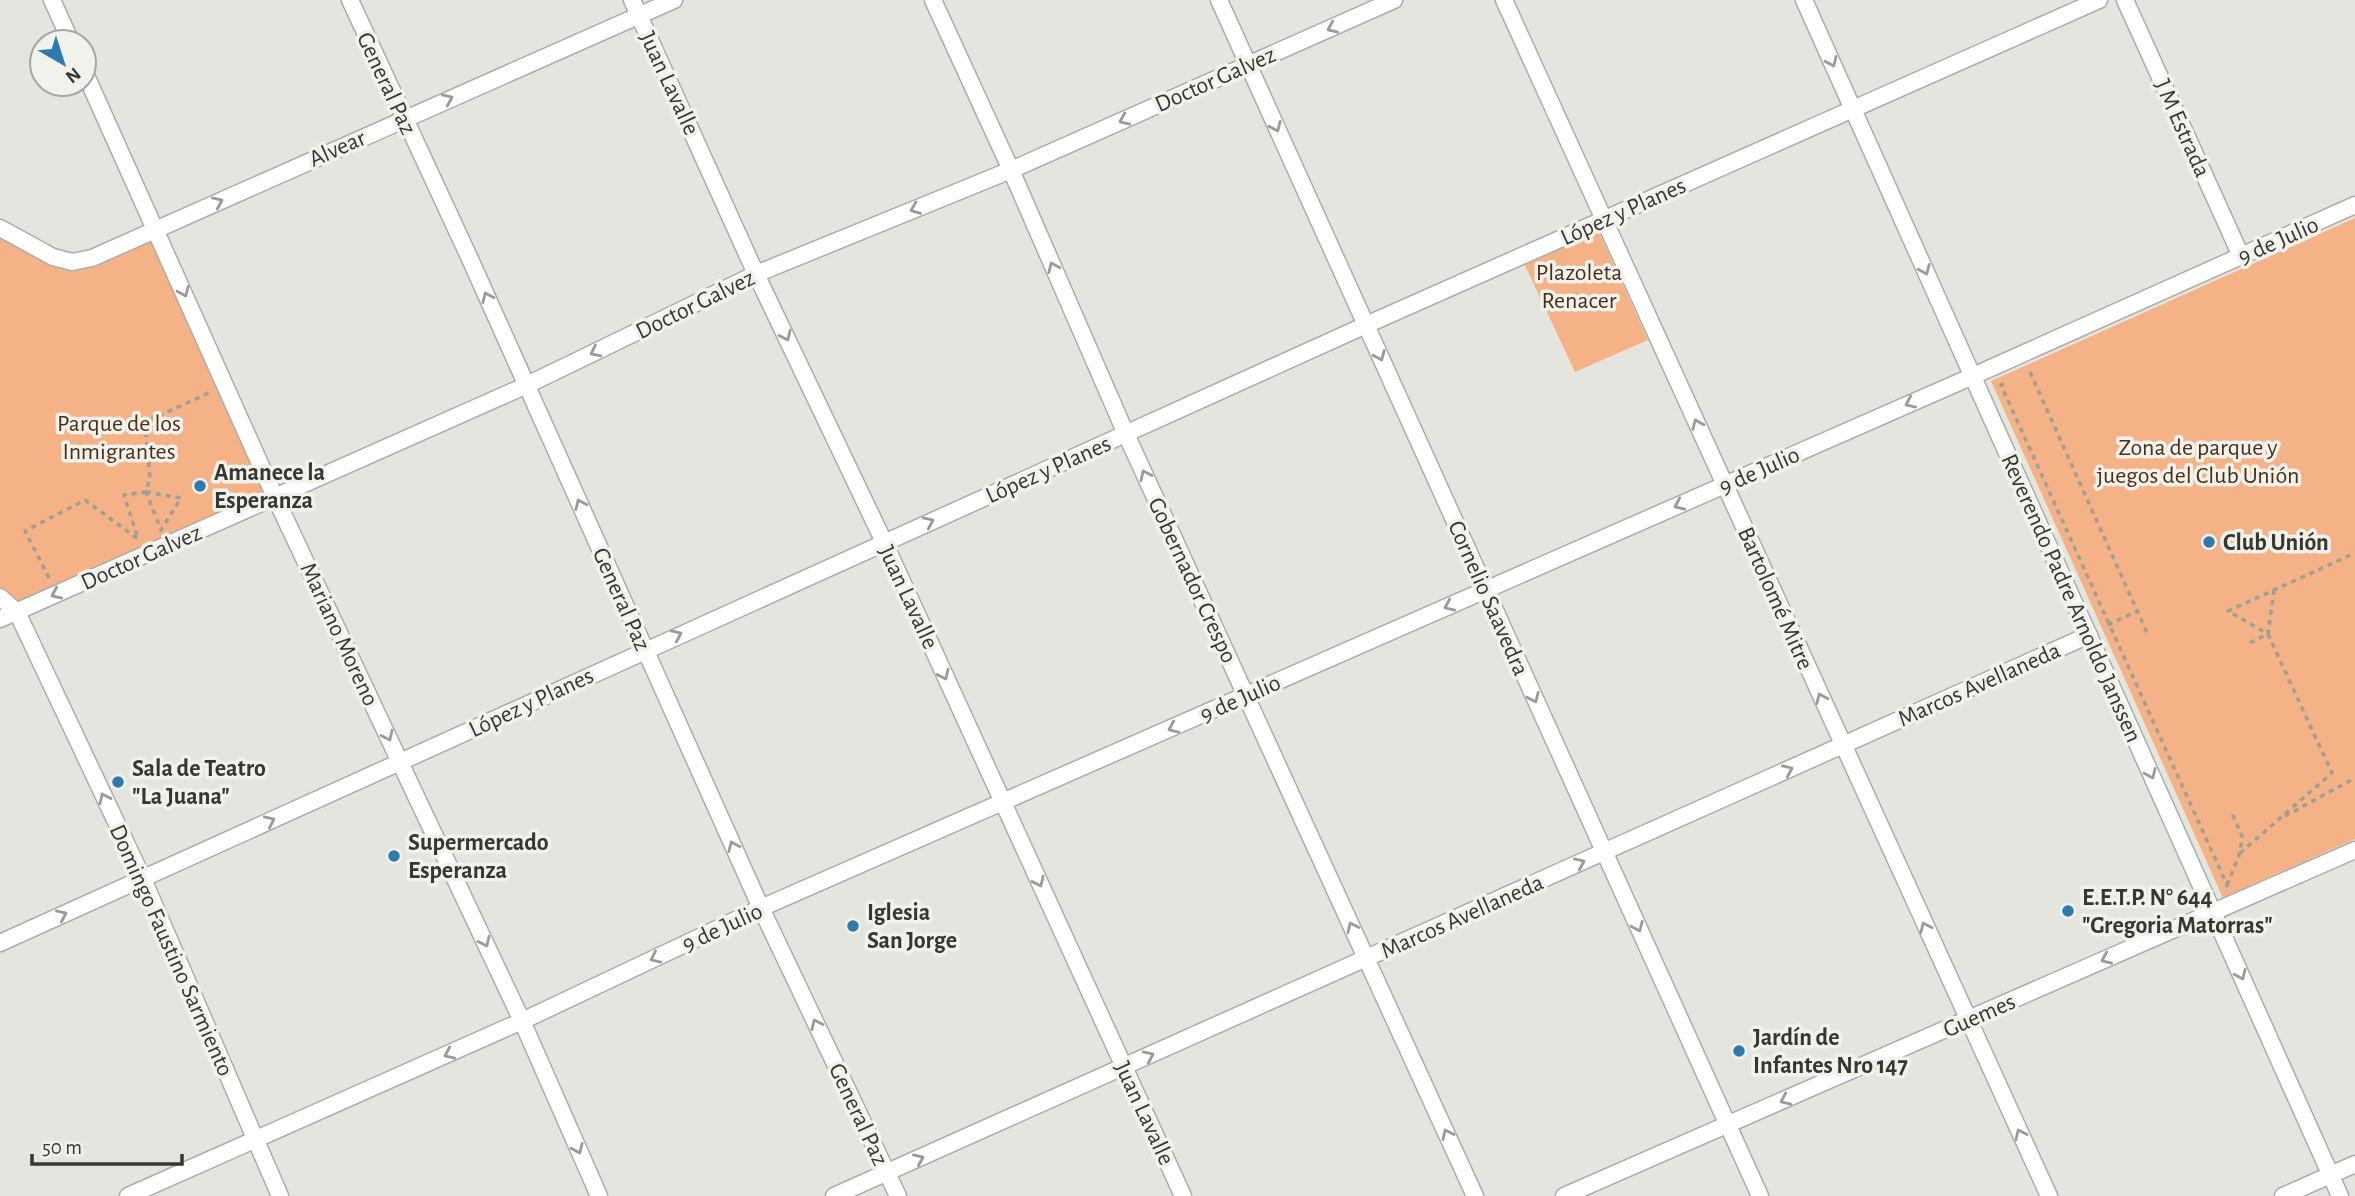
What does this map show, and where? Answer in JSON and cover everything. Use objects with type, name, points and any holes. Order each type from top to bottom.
[{"type":"street","points":[[52,0],[65,28]]},
{"type":"street","name":"General Paz","points":[[350,0],[527,385],[761,908],[898,1196]]},
{"type":"street","name":"Juan Lavalle","points":[[632,0],[1183,1196]]},
{"type":"street","name":"Alvear","points":[[0,228],[53,257],[72,262],[92,258],[674,0]]},
{"type":"street","name":"Gobernador Crespo","points":[[933,0],[1011,170],[1126,434],[1475,1196]]},
{"type":"street","name":"Cornelio Saavedra","points":[[1219,0],[1760,1196]]},
{"type":"street","name":"Doctor Galvez","points":[[0,619],[527,385],[756,274],[1011,170],[1394,0]]},
{"type":"street","name":"Bartolomé Mitre","points":[[1504,0],[2049,1196]]},
{"type":"street","name":"Reverendo Padre Arnoldo Janssen","points":[[1804,0],[2340,1196]]},
{"type":"street","name":"López y Planes","points":[[0,943],[1366,325],[2099,0]]},
{"type":"street","name":"J M Estrada","points":[[2125,0],[2241,256]]},
{"type":"street","name":"Mariano Moreno","points":[[96,98],[275,497],[522,1021],[598,1196]]},
{"type":"street","name":"9 de Julio","points":[[128,1196],[522,1021],[761,908],[1973,376],[2355,205]]},
{"type":"street","name":"Domingo Faustino Sarmiento","points":[[0,597],[17,612],[143,879],[280,1196]]},
{"type":"street","name":"Marcos Avellaneda","points":[[834,1196],[2089,635]]},
{"type":"street","name":"Guemes","points":[[1564,1196],[2355,850]]},
{"type":"street","points":[[2283,1196],[2355,1164]]},
{"type":"path","points":[[2030,372],[2148,635]]},
{"type":"path","points":[[50,579],[25,531],[85,500],[138,540],[124,495],[146,492],[181,498],[161,530],[146,492],[150,477],[145,422],[225,385]]},
{"type":"path","points":[[2001,385],[2227,887]]},
{"type":"path","points":[[2268,635],[2228,611],[2355,553]]},
{"type":"path","points":[[2240,853],[2332,773],[2268,635],[2274,590]]},
{"type":"path","points":[[2108,625],[2137,611]]},
{"type":"path","points":[[2247,644],[2268,635]]},
{"type":"path","points":[[2278,821],[2355,778]]},
{"type":"path","points":[[2227,887],[2240,853],[2242,835],[2232,813]]},
{"type":"path","points":[[2227,887],[2238,882]]},
{"type":"green space","name":"Zona de parque y juegos del Club Unión","points":[[2355,218],[2355,839],[2223,898],[1991,381]]},
{"type":"green space","name":"Parque de los Inmigrantes","points":[[0,228],[72,262],[156,229],[275,497],[0,619]]},
{"type":"green space","name":"Plazoleta Renacer","points":[[1598,230],[1648,340],[1575,372],[1524,263]]},
{"type":"place","name":"Amanece la Esperanza","points":[[200,486]]},
{"type":"place","name":"Club Unión","points":[[2209,542]]},
{"type":"place","name":"Sala de Teatro \"La Juana\"","points":[[118,782]]},
{"type":"place","name":"Supermercado Esperanza","points":[[394,856]]},
{"type":"place","name":"E.E.T.P. N° 644 \"Gregoria Matorras\"","points":[[2068,911]]},
{"type":"place","name":"Iglesia San Jorge","points":[[853,926]]},
{"type":"place","name":"Jardín de Infantes Nro 147","points":[[1739,1051]]}]
